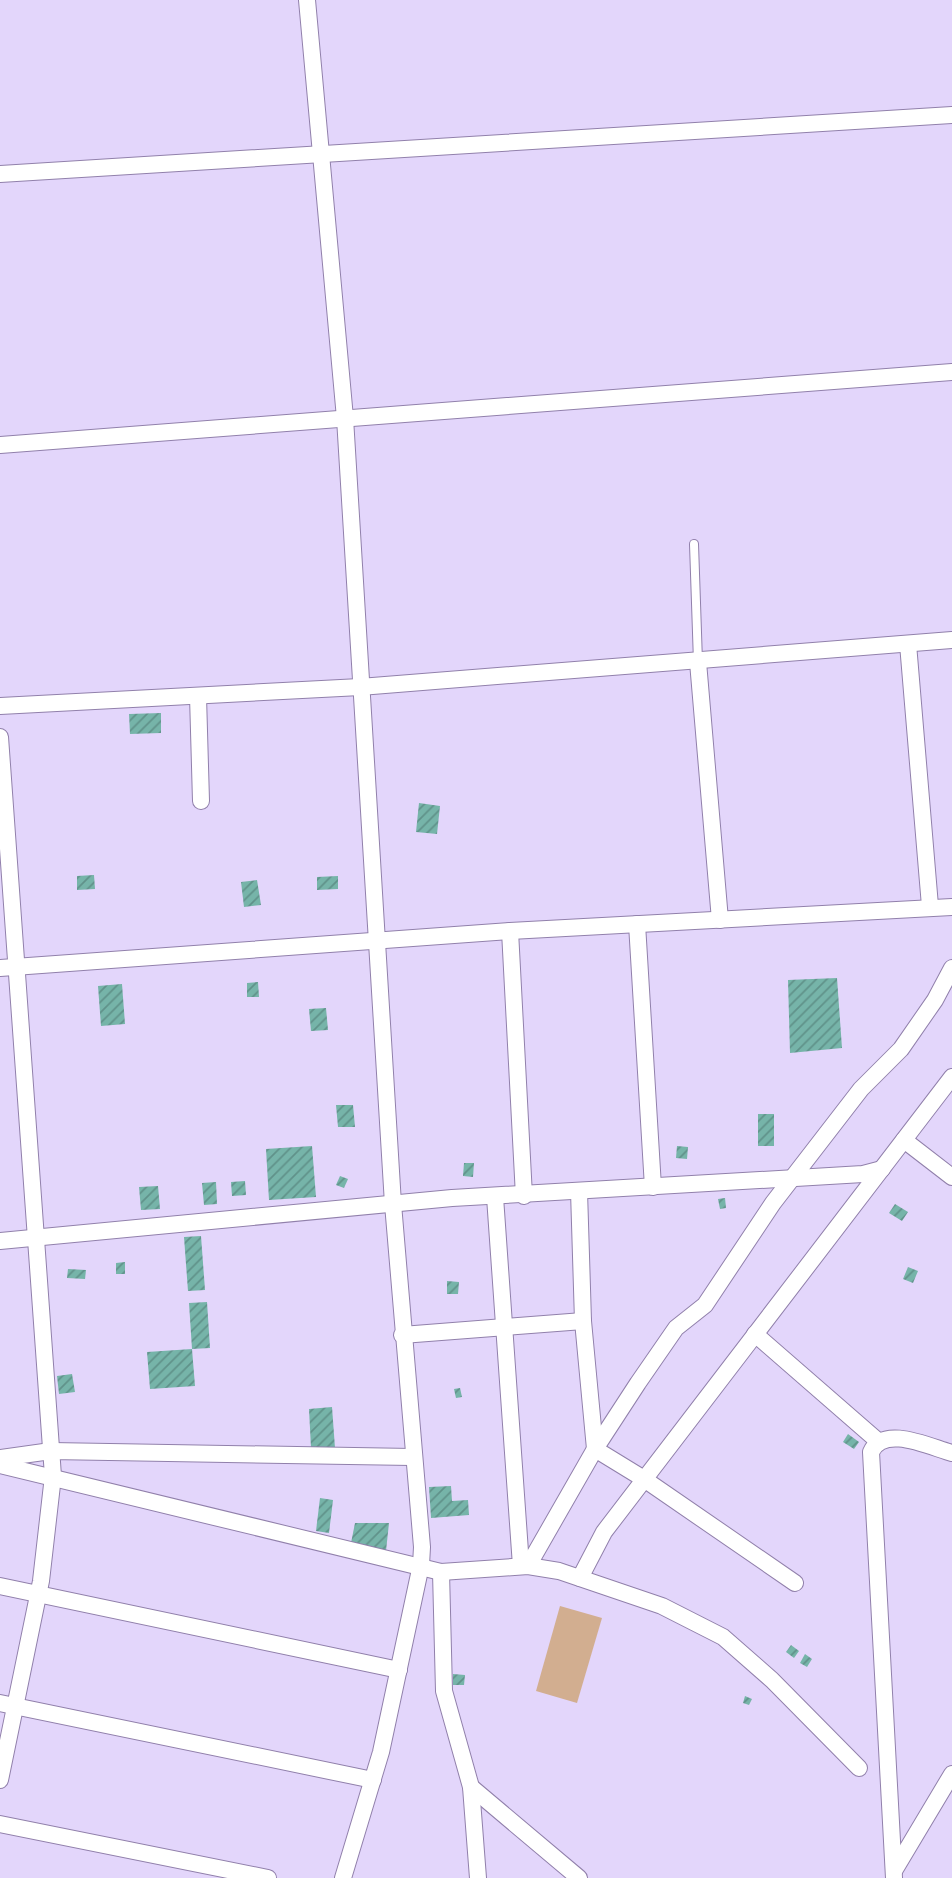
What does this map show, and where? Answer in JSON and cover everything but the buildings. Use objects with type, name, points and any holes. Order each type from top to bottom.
[{"type":"street","points":[[307,0],[345,418],[393,1203],[421,1565],[373,1780],[343,1878]]},
{"type":"street","points":[[0,174],[952,115]]},
{"type":"street","points":[[0,444],[952,372]]},
{"type":"street","points":[[0,706],[360,687],[952,640]]},
{"type":"street","points":[[908,644],[930,906]]},
{"type":"street","points":[[698,662],[720,920]]},
{"type":"street","points":[[198,696],[201,801]]},
{"type":"street","points":[[0,737],[19,966],[53,1476],[38,1594],[0,1780]]},
{"type":"street","points":[[0,968],[510,930],[930,906],[952,908]]},
{"type":"street","points":[[637,924],[653,1187]]},
{"type":"street","points":[[510,930],[524,1196]]},
{"type":"street","points":[[525,1566],[595,1449],[676,1328],[705,1305],[773,1203],[861,1089],[901,1049],[935,1000],[952,968]]},
{"type":"street","points":[[580,1578],[604,1532],[952,1077]]},
{"type":"street","points":[[904,1140],[952,1177]]},
{"type":"street","points":[[0,1241],[393,1203],[863,1174],[882,1169]]},
{"type":"street","points":[[579,1191],[583,1321],[595,1449]]},
{"type":"street","points":[[495,1197],[525,1566]]},
{"type":"street","points":[[402,1335],[583,1321]]},
{"type":"street","points":[[755,1334],[878,1442]]},
{"type":"street","points":[[894,1875],[871,1452],[878,1442],[893,1437],[952,1453]]},
{"type":"street","points":[[595,1449],[644,1479],[795,1583]]},
{"type":"street","points":[[0,1458],[51,1451],[412,1457]]},
{"type":"street","points":[[0,1465],[441,1572],[525,1566],[580,1578],[662,1605],[723,1637],[772,1680],[859,1768]]},
{"type":"street","points":[[441,1572],[444,1690],[471,1787],[478,1878]]},
{"type":"street","points":[[0,1586],[399,1670]]},
{"type":"street","points":[[0,1703],[373,1780]]},
{"type":"street","points":[[894,1875],[952,1774]]},
{"type":"street","points":[[471,1787],[579,1878]]},
{"type":"street","points":[[0,1824],[268,1878]]},
{"type":"lane","points":[[694,544],[698,662]]},
{"type":"shaded area","points":[[560,1606],[602,1618],[577,1703],[536,1691]]}]
